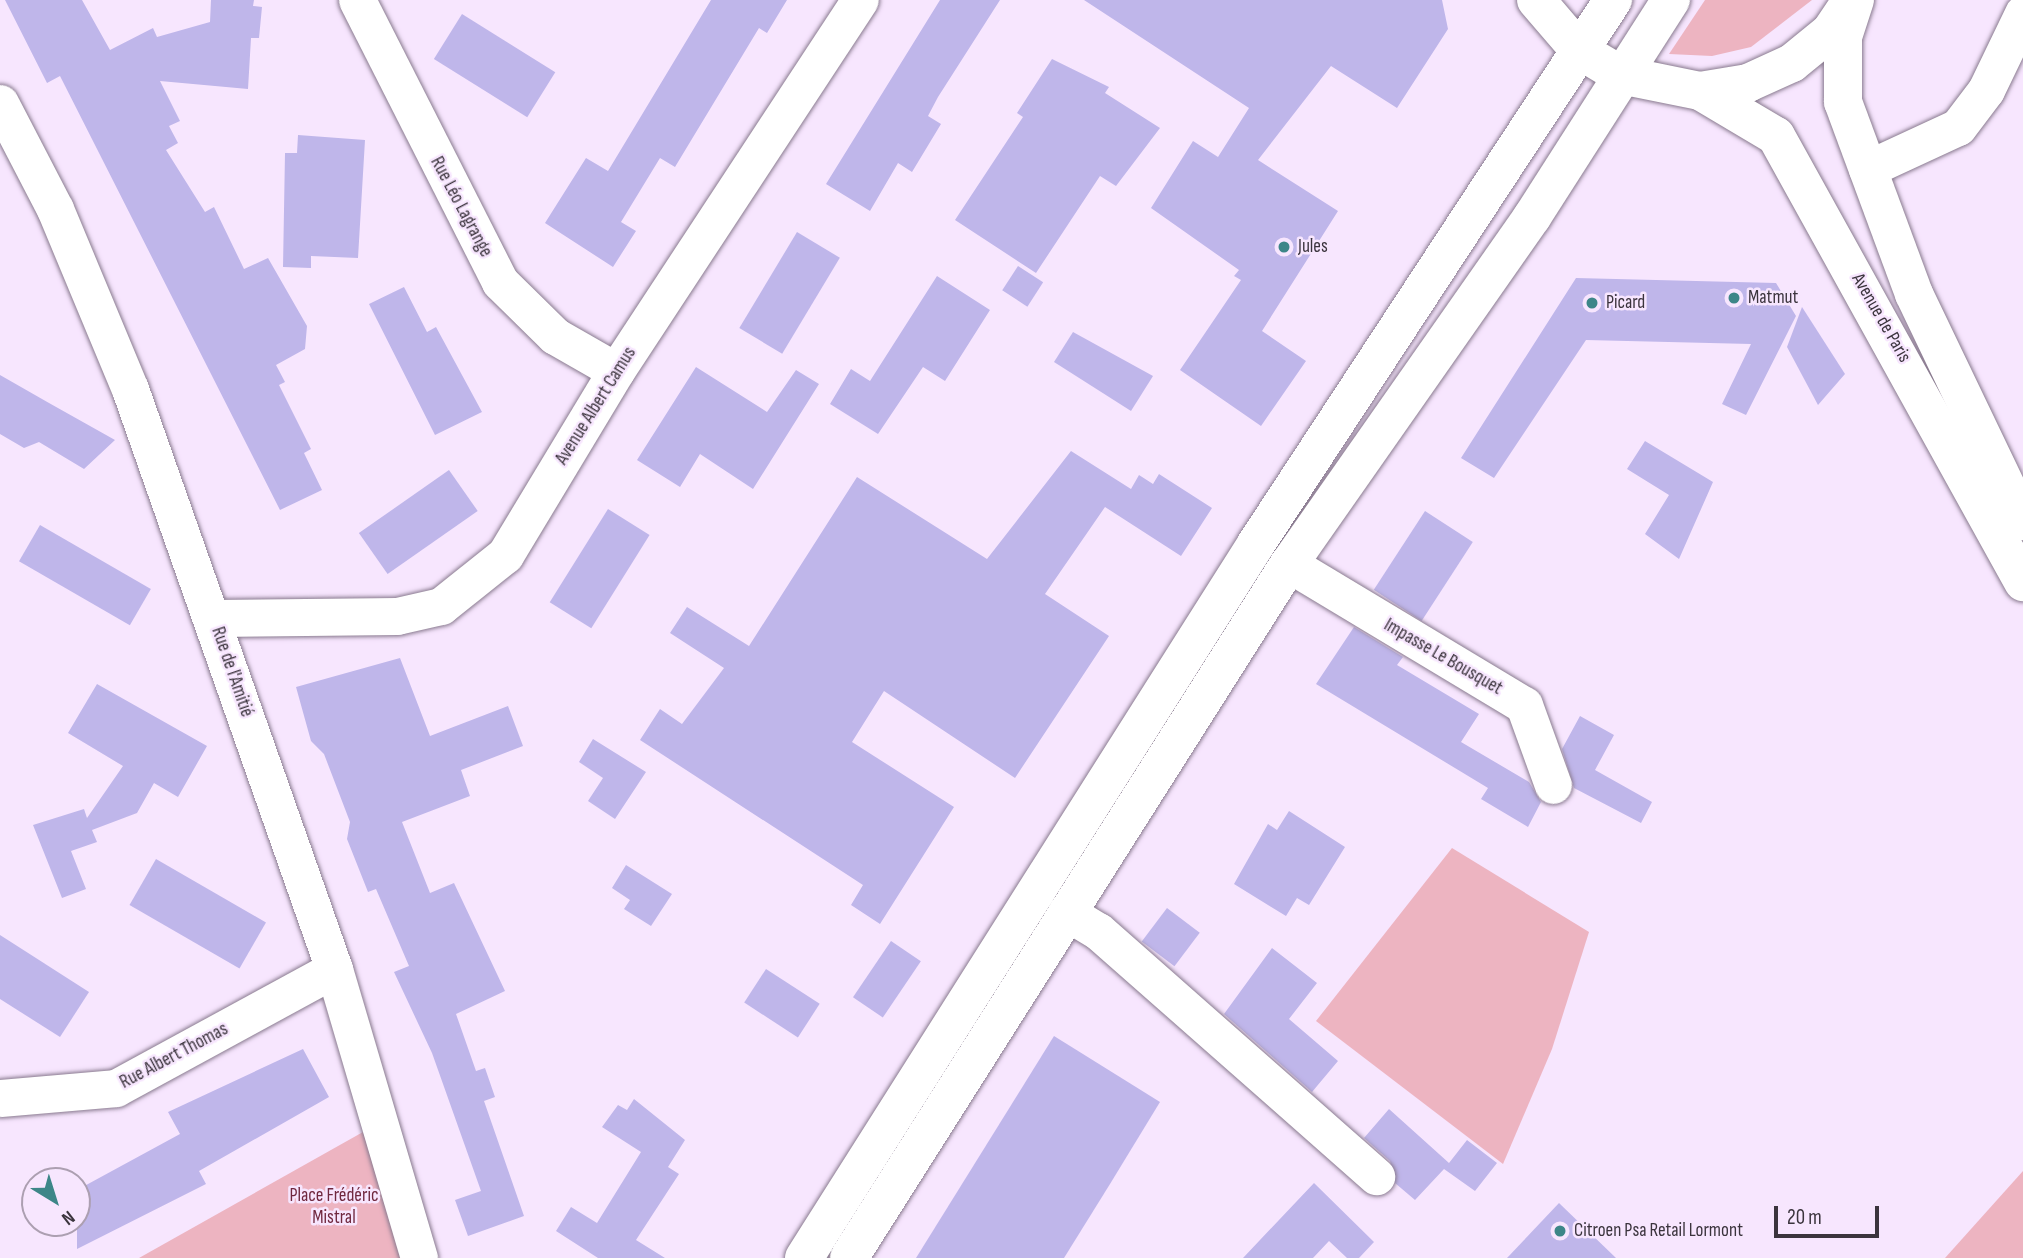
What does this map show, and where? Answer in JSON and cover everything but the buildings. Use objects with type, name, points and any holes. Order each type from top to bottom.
[{"type":"main road","points":[[1536,0],[1579,50],[1621,75],[1700,90],[1748,83],[1792,63],[1830,32],[1854,0]]},
{"type":"main road","points":[[804,1258],[1256,544],[1613,0]]},
{"type":"main road","points":[[849,1258],[1289,564],[1532,217],[1671,0]]},
{"type":"main road","name":"Avenue de Paris","points":[[1854,0],[1840,71],[1843,102],[1914,294],[2023,521]]},
{"type":"main road","name":"Avenue de Paris","points":[[1700,90],[1739,109],[1779,140],[2023,582]]},
{"type":"street","name":"Avenue Albert Camus","points":[[214,618],[397,616],[450,600],[505,555],[616,371],[860,0]]},
{"type":"street","name":"Rue Léo Lagrange","points":[[366,7],[500,282],[555,336],[616,371]]},
{"type":"street","points":[[1867,169],[1958,127],[1986,90],[2023,13]]},
{"type":"street","name":"Rue de l'Amitié","points":[[0,103],[55,209],[130,388],[214,618],[334,970],[419,1258]]},
{"type":"street","name":"Impasse Le Bousquet","points":[[1289,564],[1524,705],[1553,785]]},
{"type":"street","points":[[1066,912],[1098,931],[1376,1176]]},
{"type":"street","name":"Rue Albert Thomas","points":[[0,1098],[116,1088],[334,970]]},
{"type":"green space","points":[[1705,0],[1812,0],[1751,47],[1712,56],[1669,54]]},
{"type":"green space","points":[[1452,848],[1589,932],[1552,1049],[1503,1164],[1316,1021]]},
{"type":"green space","name":"Place Frédéric Mistral","points":[[363,1132],[404,1258],[139,1258]]},
{"type":"green space","points":[[2023,1171],[2023,1258],[1945,1258]]},
{"type":"place","name":"Jules","points":[[1284,247]]},
{"type":"place","name":"Matmut","points":[[1734,298]]},
{"type":"place","name":"Picard","points":[[1592,303]]},
{"type":"place","name":"Citroen Psa Retail Lormont","points":[[1560,1231]]}]
